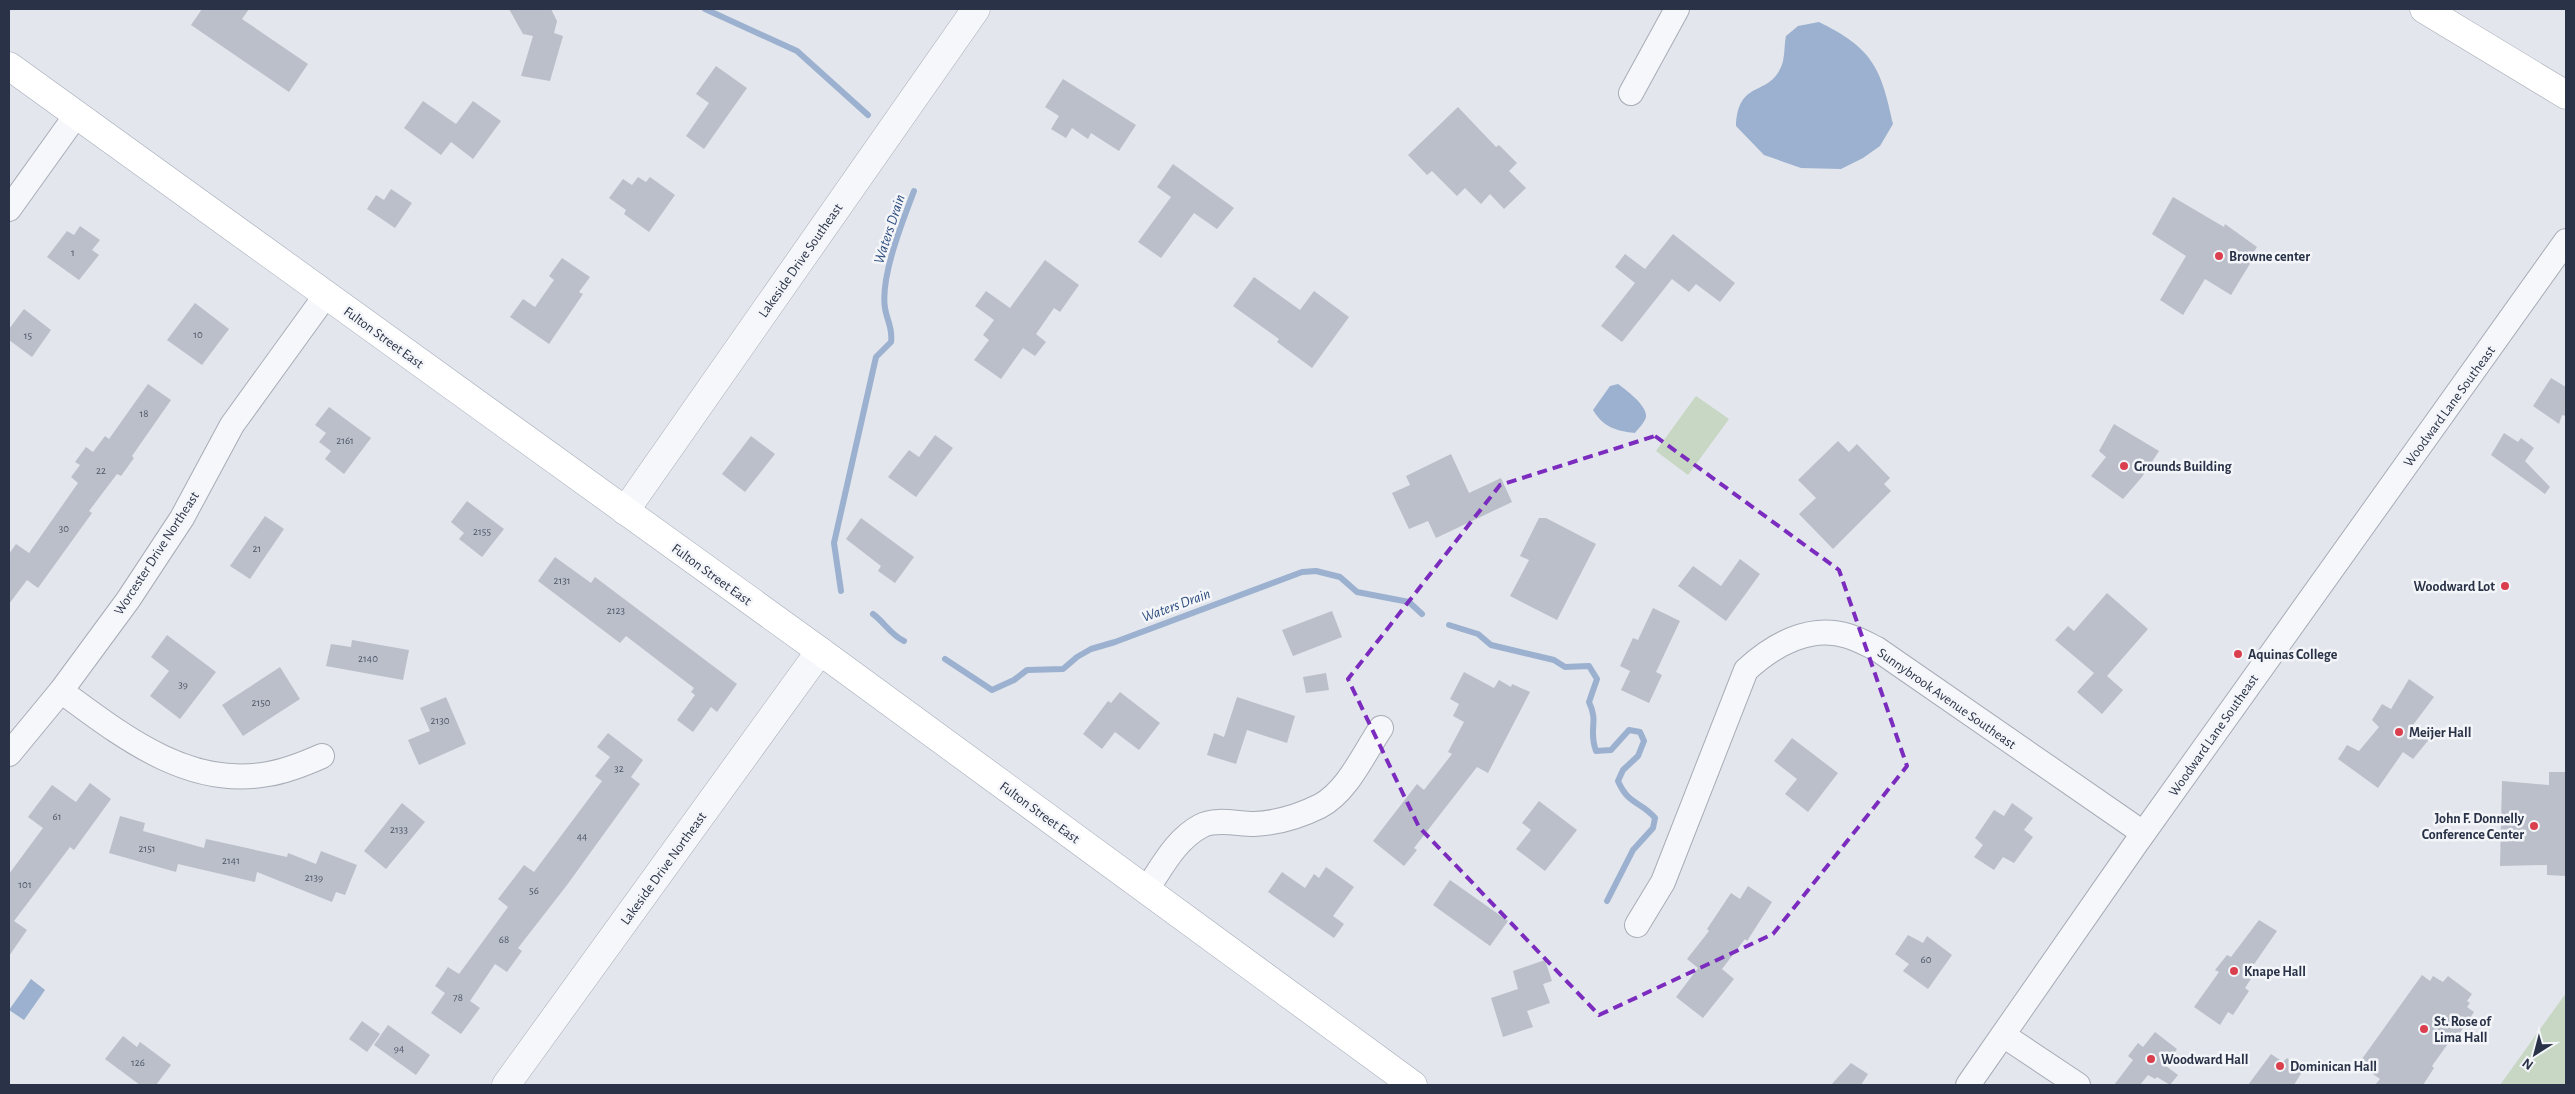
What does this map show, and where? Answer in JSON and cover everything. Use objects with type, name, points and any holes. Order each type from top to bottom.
[{"type":"main road","points":[[2424,9],[2566,95]]},
{"type":"main road","name":"Fulton Street East","points":[[9,66],[820,651],[1413,1085]]},
{"type":"street","name":"Lakeside Drive Southeast","points":[[625,511],[976,9]]},
{"type":"street","points":[[1631,93],[1677,9]]},
{"type":"street","points":[[9,209],[77,114]]},
{"type":"street","name":"Woodward Lane Southeast","points":[[1968,1085],[2143,834],[2566,241]]},
{"type":"street","name":"Worcester Drive Northeast","points":[[9,754],[61,691],[128,600],[182,518],[232,425],[326,296]]},
{"type":"street","name":"Sunnybrook Avenue Southeast","points":[[1636,925],[1663,882],[1746,670],[1765,652],[1795,638],[1822,631],[1848,636],[1877,649],[2143,834]]},
{"type":"street","name":"Lakeside Drive Northeast","points":[[506,1085],[820,651]]},
{"type":"street","points":[[61,691],[126,738],[170,761],[191,768],[239,776],[266,775],[290,770],[322,756]]},
{"type":"street","points":[[1147,889],[1173,850],[1202,824],[1226,822],[1255,824],[1289,819],[1321,805],[1343,786],[1381,728]]},
{"type":"street","points":[[2003,1035],[2078,1085]]},
{"type":"highlighted area","points":[[1655,436],[1839,570],[1907,766],[1773,934],[1599,1015],[1419,827],[1348,679],[1500,485]]},
{"type":"green space","points":[[1696,396],[1729,419],[1688,475],[1656,451]]},
{"type":"green space","points":[[2566,993],[2566,1085],[2500,1085]]},
{"type":"water","points":[[1819,22],[1851,41],[1871,61],[1884,88],[1893,124],[1880,146],[1863,158],[1841,169],[1801,168],[1764,155],[1736,126],[1738,111],[1742,101],[1754,90],[1769,82],[1781,67],[1786,36],[1798,26]]},
{"type":"water","points":[[1618,384],[1635,398],[1646,413],[1644,421],[1635,433],[1611,427],[1601,420],[1593,410],[1610,386]]},
{"type":"water","points":[[31,979],[45,990],[24,1020],[9,1010]]},
{"type":"building","points":[[202,9],[249,9],[242,19],[308,64],[289,92],[191,25]]},
{"type":"building","points":[[509,9],[551,9],[557,21],[554,33],[563,36],[550,81],[521,76],[533,36],[523,34]]},
{"type":"building","points":[[716,66],[747,88],[704,149],[686,136],[709,103],[696,94]]},
{"type":"building","points":[[1063,79],[1136,125],[1119,151],[1091,133],[1088,139],[1072,128],[1066,138],[1051,129],[1059,116],[1045,107]]},
{"type":"building","points":[[423,101],[456,124],[473,101],[501,121],[473,159],[451,142],[441,155],[404,128]]},
{"type":"building","points":[[1458,107],[1496,147],[1499,145],[1517,163],[1509,171],[1526,188],[1504,209],[1490,194],[1481,204],[1465,188],[1457,196],[1432,171],[1427,175],[1408,155]]},
{"type":"building","points":[[1173,164],[1234,208],[1217,229],[1194,213],[1161,258],[1138,242],[1171,197],[1157,187]]},
{"type":"building","points":[[638,177],[646,182],[650,177],[675,195],[649,232],[624,214],[626,210],[609,198],[623,179],[632,185]]},
{"type":"building","points":[[391,189],[412,203],[395,228],[367,209],[376,195],[384,200]]},
{"type":"building","name":"Browne center","points":[[2173,197],[2224,227],[2225,224],[2257,247],[2252,255],[2254,257],[2231,295],[2205,279],[2183,315],[2160,300],[2186,256],[2152,234]]},
{"type":"building","points":[[80,226],[100,240],[92,250],[99,255],[79,280],[47,257],[67,231],[74,235]]},
{"type":"building","points":[[1673,234],[1735,283],[1720,302],[1696,284],[1689,292],[1672,279],[1622,342],[1601,326],[1635,283],[1615,267],[1625,254],[1645,269]]},
{"type":"building","points":[[562,258],[590,277],[579,292],[583,294],[549,344],[510,317],[523,299],[535,307],[554,280],[549,276]]},
{"type":"building","points":[[1045,260],[1079,285],[1060,312],[1054,308],[1036,334],[1046,342],[1035,356],[1023,348],[1001,379],[974,360],[989,340],[983,335],[994,320],[975,306],[986,291],[1010,308]]},
{"type":"building","points":[[1254,277],[1300,310],[1314,291],[1349,317],[1312,368],[1277,342],[1279,339],[1233,306]]},
{"type":"building","points":[[195,303],[229,329],[202,365],[167,340]]},
{"type":"building","points":[[24,309],[51,330],[32,357],[9,340],[9,329]]},
{"type":"building","points":[[2551,378],[2566,387],[2566,416],[2562,415],[2559,424],[2533,406]]},
{"type":"building","points":[[148,384],[171,400],[132,456],[134,458],[121,476],[117,474],[89,511],[92,513],[38,588],[27,580],[9,604],[9,554],[16,544],[29,553],[78,483],[71,477],[80,465],[75,462],[86,447],[93,452],[105,436],[109,439]]},
{"type":"building","points":[[329,407],[371,438],[344,474],[325,459],[331,451],[319,442],[326,433],[315,425]]},
{"type":"building","name":"Grounds Building","points":[[2114,424],[2159,451],[2142,477],[2123,499],[2091,476],[2106,457],[2099,451]]},
{"type":"building","points":[[2504,433],[2518,442],[2521,438],[2534,448],[2525,461],[2550,487],[2545,494],[2491,455]]},
{"type":"building","points":[[935,435],[953,448],[916,497],[888,477],[909,450],[919,457]]},
{"type":"building","points":[[751,436],[775,454],[745,492],[722,474]]},
{"type":"building","points":[[1838,441],[1849,452],[1857,444],[1890,478],[1884,484],[1891,491],[1833,549],[1799,514],[1816,498],[1798,480]]},
{"type":"building","points":[[1451,454],[1469,493],[1501,478],[1512,502],[1436,538],[1428,521],[1409,529],[1392,493],[1410,485],[1406,476]]},
{"type":"building","points":[[467,501],[504,529],[482,557],[459,539],[464,533],[451,522]]},
{"type":"building","points":[[265,516],[284,529],[250,579],[230,566]]},
{"type":"building","points":[[861,518],[914,557],[895,583],[878,571],[881,566],[846,539]]},
{"type":"building","points":[[1539,518],[1546,518],[1596,544],[1557,620],[1510,596],[1529,560],[1520,556]]},
{"type":"building","points":[[555,557],[591,583],[595,577],[737,684],[717,712],[711,707],[693,732],[677,720],[695,695],[691,692],[694,688],[626,636],[620,643],[538,581]]},
{"type":"building","points":[[1740,559],[1760,574],[1726,621],[1678,586],[1693,566],[1721,586]]},
{"type":"building","points":[[2107,593],[2148,629],[2107,676],[2123,690],[2102,714],[2077,692],[2094,673],[2055,640],[2068,626],[2074,631]]},
{"type":"building","points":[[1653,608],[1680,621],[1656,672],[1662,675],[1649,703],[1621,690],[1630,671],[1620,666],[1633,638],[1638,640]]},
{"type":"building","points":[[1332,611],[1342,637],[1293,656],[1282,630]]},
{"type":"building","points":[[167,635],[216,672],[180,719],[150,696],[169,671],[151,657]]},
{"type":"building","points":[[352,640],[409,650],[403,680],[326,666],[331,644],[351,647]]},
{"type":"building","points":[[280,667],[300,699],[243,736],[222,705]]},
{"type":"building","points":[[1464,672],[1494,688],[1499,680],[1511,687],[1512,684],[1530,692],[1488,773],[1477,767],[1414,848],[1417,850],[1404,866],[1373,841],[1417,784],[1424,790],[1452,754],[1448,752],[1464,722],[1453,716],[1459,704],[1450,699]]},
{"type":"building","points":[[1326,673],[1329,690],[1306,693],[1303,677]]},
{"type":"building","name":"Meijer Hall","points":[[2409,679],[2434,697],[2413,725],[2431,737],[2413,759],[2403,752],[2378,788],[2338,759],[2347,745],[2359,751],[2379,727],[2372,720],[2382,704],[2391,709]]},
{"type":"building","points":[[1120,692],[1160,723],[1139,750],[1115,732],[1102,749],[1083,734],[1108,701],[1111,703]]},
{"type":"building","points":[[446,697],[466,744],[419,765],[408,740],[430,731],[420,708]]},
{"type":"building","points":[[1237,697],[1295,716],[1287,743],[1247,730],[1236,764],[1207,755],[1214,733],[1224,737]]},
{"type":"building","points":[[608,733],[643,760],[631,777],[640,784],[567,885],[518,948],[522,951],[507,972],[495,964],[470,1001],[480,1008],[461,1034],[431,1013],[445,993],[435,986],[448,967],[459,974],[508,907],[498,899],[524,865],[534,872],[602,781],[595,776],[610,757],[597,747]]},
{"type":"building","points":[[1792,738],[1838,773],[1808,812],[1785,794],[1797,779],[1774,761]]},
{"type":"building","name":"John F. Donnelly Conference Center","points":[[2549,772],[2566,772],[2566,876],[2547,875],[2547,865],[2500,866],[2502,781],[2549,785]]},
{"type":"building","points":[[90,783],[111,799],[74,850],[70,847],[14,921],[27,930],[9,956],[9,874],[43,828],[28,817],[52,785],[76,802]]},
{"type":"building","points":[[1539,801],[1577,830],[1545,871],[1516,849],[1531,830],[1522,823]]},
{"type":"building","points":[[402,803],[425,822],[386,869],[364,851]]},
{"type":"building","points":[[2012,803],[2033,818],[2024,830],[2033,837],[2014,863],[2003,857],[1994,870],[1974,857],[1983,845],[1975,838],[1994,810],[2004,816]]},
{"type":"building","points":[[120,816],[145,823],[143,831],[204,848],[206,839],[287,857],[288,853],[316,864],[321,851],[357,865],[345,895],[336,892],[332,902],[257,872],[255,882],[178,864],[176,872],[109,853]]},
{"type":"building","points":[[1326,867],[1354,887],[1333,916],[1344,924],[1334,938],[1268,892],[1282,872],[1305,888],[1314,874],[1319,878]]},
{"type":"building","points":[[1450,880],[1508,921],[1490,946],[1433,905]]},
{"type":"building","points":[[1748,886],[1772,902],[1747,941],[1745,939],[1722,969],[1734,979],[1703,1018],[1676,997],[1698,968],[1687,959],[1709,931],[1707,929],[1731,893],[1740,899]]},
{"type":"building","name":"Knape Hall","points":[[2259,920],[2277,931],[2250,970],[2254,974],[2245,988],[2249,991],[2233,1015],[2228,1012],[2220,1025],[2194,1007],[2219,972],[2215,970],[2227,955],[2231,957]]},
{"type":"building","points":[[1908,935],[1923,943],[1927,936],[1952,955],[1928,989],[1903,971],[1909,964],[1895,954]]},
{"type":"building","points":[[1545,960],[1552,981],[1543,984],[1550,1003],[1527,1011],[1533,1027],[1503,1037],[1491,998],[1518,989],[1513,971]]},
{"type":"building","name":"St. Rose of Lima Hall","points":[[2422,975],[2430,981],[2433,976],[2443,982],[2448,976],[2472,994],[2467,1001],[2470,1003],[2467,1007],[2474,1012],[2455,1040],[2452,1038],[2432,1066],[2434,1068],[2423,1085],[2375,1085],[2380,1079],[2366,1069],[2369,1064],[2362,1059]]},
{"type":"building","points":[[362,1021],[380,1034],[367,1052],[349,1039]]},
{"type":"building","points":[[388,1025],[430,1055],[416,1075],[374,1045]]},
{"type":"building","name":"Woodward Hall","points":[[2155,1032],[2177,1049],[2166,1066],[2178,1075],[2170,1085],[2157,1077],[2155,1079],[2148,1075],[2140,1085],[2114,1085],[2133,1060],[2128,1056],[2138,1043],[2143,1047]]},
{"type":"building","points":[[123,1036],[137,1047],[140,1042],[171,1065],[156,1085],[140,1085],[105,1059]]},
{"type":"building","name":"Dominican Hall","points":[[2271,1054],[2283,1062],[2287,1058],[2303,1070],[2294,1085],[2248,1085]]},
{"type":"building","points":[[1851,1063],[1868,1074],[1861,1085],[1831,1085]]},
{"type":"waterway","name":"Waters Drain","points":[[705,9],[797,51],[868,115]]},
{"type":"waterway","name":"Waters Drain","points":[[841,591],[834,543],[876,357],[891,342],[891,329],[885,308],[886,281],[889,265],[914,191]]},
{"type":"waterway","name":"Waters Drain","points":[[945,659],[992,690],[1014,680],[1027,670],[1063,669],[1077,657],[1091,649],[1115,642],[1302,572],[1316,571],[1340,577],[1357,592],[1409,602],[1422,614]]},
{"type":"waterway","name":"Waters Drain","points":[[873,614],[904,641]]},
{"type":"waterway","name":"Waters Drain","points":[[1449,625],[1478,634],[1491,645],[1554,660],[1565,667],[1589,666],[1597,679],[1589,702],[1594,721],[1593,737],[1596,751],[1611,750],[1629,730],[1640,732],[1644,741],[1638,756],[1623,770],[1618,781],[1626,795],[1655,818],[1653,828],[1633,850],[1607,901]]},
{"type":"place","name":"Browne center","points":[[2219,256]]},
{"type":"place","name":"Grounds Building","points":[[2124,466]]},
{"type":"place","name":"Woodward Lot","points":[[2505,586]]},
{"type":"place","name":"Aquinas College","points":[[2238,654]]},
{"type":"place","name":"Meijer Hall","points":[[2399,732]]},
{"type":"place","name":"John F. Donnelly Conference Center","points":[[2534,826]]},
{"type":"place","name":"Knape Hall","points":[[2234,971]]},
{"type":"place","name":"St. Rose of Lima Hall","points":[[2424,1029]]},
{"type":"place","name":"Woodward Hall","points":[[2151,1059]]},
{"type":"place","name":"Dominican Hall","points":[[2280,1066]]}]
